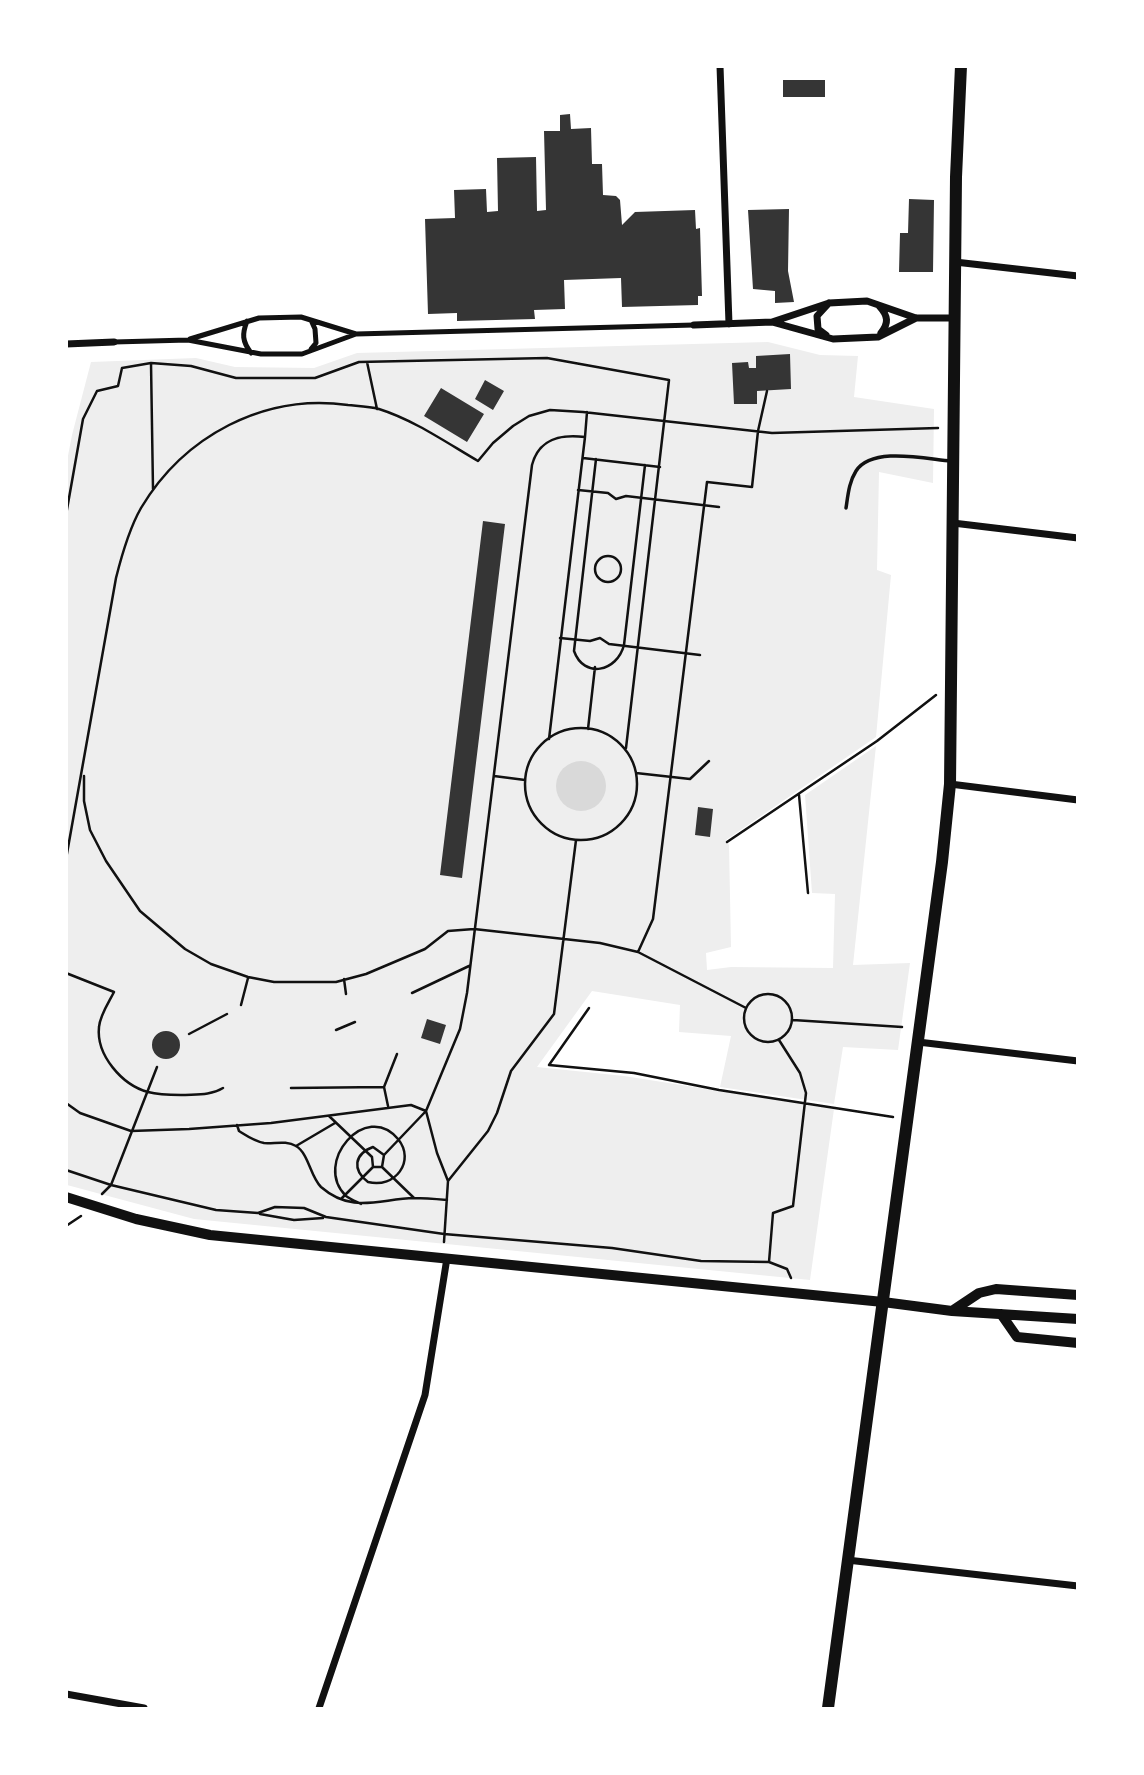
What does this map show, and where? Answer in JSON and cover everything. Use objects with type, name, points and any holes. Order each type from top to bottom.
[{"type":"main road","points":[[828,1709],[942,862],[950,784],[954,318],[961,66]]},
{"type":"main road","points":[[952,1311],[979,1293],[996,1289],[1077,1295]]},
{"type":"main road","points":[[883,1302],[952,1311],[1077,1320]]},
{"type":"main road","points":[[1001,1314],[1017,1337],[1077,1343]]},
{"type":"street","points":[[720,66],[729,324]]},
{"type":"street","points":[[955,262],[1077,276]]},
{"type":"street","points":[[66,344],[188,340],[251,353],[302,354],[356,334],[772,322],[829,303],[867,302],[916,318],[954,318]]},
{"type":"street","points":[[829,303],[817,316],[818,330],[833,339]]},
{"type":"street","points":[[878,337],[886,326],[887,315],[880,306]]},
{"type":"street","points":[[188,340],[248,320],[301,317],[356,334]]},
{"type":"street","points":[[772,322],[833,339],[878,337],[916,318]]},
{"type":"street","points":[[248,320],[243,332],[244,343],[251,353]]},
{"type":"street","points":[[310,351],[316,343],[311,320]]},
{"type":"street","points":[[953,523],[1077,538]]},
{"type":"street","points":[[950,784],[1077,800]]},
{"type":"street","points":[[918,1042],[1077,1061]]},
{"type":"street","points":[[66,1197],[136,1219],[210,1235],[883,1302]]},
{"type":"street","points":[[319,1709],[425,1395],[447,1258]]},
{"type":"street","points":[[847,1560],[1077,1587]]},
{"type":"street","points":[[66,1694],[144,1709]]},
{"type":"lane","points":[[846,508],[850,484],[865,461],[899,456],[953,462]]},
{"type":"path","points":[[66,515],[83,419],[97,391],[118,386],[122,368],[152,363],[191,366],[236,378],[315,378],[359,362],[547,358],[669,380],[626,748],[636,773],[637,787],[633,806],[623,822],[607,835],[588,841],[568,840],[551,832],[536,818],[527,800],[525,780],[530,761],[541,745],[557,734],[574,729],[588,729],[611,737],[626,748]]},
{"type":"path","points":[[367,362],[377,409]]},
{"type":"path","points":[[152,363],[153,490]]},
{"type":"path","points":[[638,952],[653,919],[707,482],[752,487],[758,431],[767,390]]},
{"type":"path","points":[[66,859],[123,551],[140,510],[153,490],[195,445],[219,429],[282,406],[328,402],[377,409],[400,417],[478,461],[513,426],[529,416],[550,410],[758,431],[934,427],[953,429]]},
{"type":"path","points":[[549,739],[587,412]]},
{"type":"path","points":[[382,1167],[384,1155],[426,1111],[460,1029],[534,458],[548,442],[562,435],[585,436]]},
{"type":"path","points":[[582,458],[660,467]]},
{"type":"path","points":[[596,459],[575,640],[577,659],[584,665],[606,669],[621,656],[624,645],[645,465]]},
{"type":"path","points":[[578,490],[608,494],[616,499],[626,496],[719,506]]},
{"type":"path","points":[[607,556],[616,559],[621,570],[618,578],[608,583],[600,580],[594,569],[598,560],[607,556]]},
{"type":"path","points":[[583,568],[594,569]]},
{"type":"path","points":[[621,570],[633,572]]},
{"type":"path","points":[[560,638],[590,641],[600,638],[609,644],[700,654]]},
{"type":"path","points":[[588,729],[595,667]]},
{"type":"path","points":[[727,842],[877,741],[952,682]]},
{"type":"path","points":[[636,773],[690,779],[709,761]]},
{"type":"path","points":[[84,769],[84,801],[90,830],[106,861],[139,911],[184,949],[211,964],[248,977],[274,982],[305,983],[344,979],[366,974],[425,949],[447,931],[474,929],[600,943],[638,952],[746,1008]]},
{"type":"path","points":[[494,776],[525,780]]},
{"type":"path","points":[[799,794],[808,893]]},
{"type":"path","points":[[448,1181],[488,1131],[511,1071],[554,1014],[576,840]]},
{"type":"path","points":[[412,993],[470,966]]},
{"type":"path","points":[[66,973],[114,992],[99,1024],[99,1042],[107,1059],[132,1085],[147,1092],[164,1095],[214,1094],[223,1087]]},
{"type":"path","points":[[241,1005],[248,977]]},
{"type":"path","points":[[344,979],[346,994]]},
{"type":"path","points":[[771,994],[786,1002],[790,1009],[790,1028],[779,1040],[764,1042],[749,1033],[745,1026],[746,1008],[758,996],[771,994]]},
{"type":"path","points":[[589,1008],[549,1065],[634,1073],[719,1090],[907,1120]]},
{"type":"path","points":[[188,1034],[227,1013]]},
{"type":"path","points":[[792,1020],[902,1027]]},
{"type":"path","points":[[337,1030],[355,1022]]},
{"type":"path","points":[[769,1262],[773,1213],[793,1206],[806,1103],[800,1073],[779,1040]]},
{"type":"path","points":[[388,1107],[384,1087],[397,1054]]},
{"type":"path","points":[[102,1194],[111,1185],[157,1067]]},
{"type":"path","points":[[291,1088],[384,1087]]},
{"type":"path","points":[[66,1103],[80,1113],[131,1130],[237,1125],[411,1105],[426,1111]]},
{"type":"path","points":[[426,1111],[448,1181],[444,1242]]},
{"type":"path","points":[[329,1115],[372,1157],[373,1167]]},
{"type":"path","points":[[296,1146],[335,1123]]},
{"type":"path","points":[[237,1125],[239,1131],[250,1138],[265,1143],[283,1142],[296,1146],[318,1183],[330,1194],[341,1199],[361,1204],[414,1198],[447,1200]]},
{"type":"path","points":[[361,1204],[346,1196],[338,1181],[336,1169],[341,1147],[362,1129],[375,1127],[388,1131],[398,1139],[403,1149],[401,1170],[386,1183],[377,1184],[362,1177],[357,1170],[358,1156],[373,1147],[384,1155]]},
{"type":"path","points":[[341,1199],[373,1167],[382,1167],[414,1198]]},
{"type":"path","points":[[66,1170],[111,1185],[216,1210],[258,1213],[295,1220],[326,1217],[444,1234],[612,1248],[701,1261],[769,1262],[787,1269],[791,1278]]},
{"type":"path","points":[[258,1213],[275,1207],[304,1208],[326,1217]]},
{"type":"shaded area","points":[[768,342],[820,355],[858,356],[854,397],[934,409],[933,483],[879,472],[877,570],[891,575],[876,737],[726,840],[729,845],[731,947],[706,953],[707,970],[731,967],[833,968],[835,894],[812,893],[805,795],[876,746],[853,965],[910,963],[898,1050],[843,1047],[834,1104],[720,1087],[731,1036],[679,1032],[680,1005],[592,991],[537,1067],[624,1076],[834,1109],[810,1280],[194,1219],[67,1185],[66,466],[91,362],[196,358],[235,367],[314,368],[357,353]]},
{"type":"shaded area","points":[[581,761],[598,769],[606,786],[598,803],[581,811],[564,803],[556,786],[564,769]]},
{"type":"building","points":[[783,80],[825,80],[825,97],[783,97]]},
{"type":"building","points":[[570,114],[571,129],[591,128],[592,164],[602,164],[603,195],[616,196],[620,200],[622,225],[635,212],[695,210],[696,229],[700,228],[702,296],[698,296],[698,305],[622,307],[621,278],[564,280],[565,309],[534,310],[535,319],[457,321],[457,313],[428,314],[425,219],[455,218],[454,190],[486,189],[487,212],[498,211],[497,158],[536,157],[537,211],[546,210],[544,131],[560,131],[560,115]]},
{"type":"building","points":[[909,199],[934,200],[933,272],[899,272],[900,233],[908,233]]},
{"type":"building","points":[[789,209],[788,271],[794,302],[775,303],[775,291],[753,289],[748,210]]},
{"type":"building","points":[[790,354],[791,389],[757,391],[757,404],[734,404],[732,363],[748,362],[749,368],[756,368],[756,356]]},
{"type":"building","points":[[485,380],[504,391],[493,410],[475,399]]},
{"type":"building","points":[[441,388],[484,414],[467,442],[424,416]]},
{"type":"building","points":[[483,521],[505,524],[462,878],[440,875]]},
{"type":"building","points":[[698,807],[713,809],[710,837],[695,835]]},
{"type":"building","points":[[427,1019],[446,1025],[440,1044],[421,1038]]},
{"type":"building","points":[[166,1031],[176,1035],[180,1045],[176,1055],[166,1059],[156,1055],[152,1045],[156,1035]]}]
